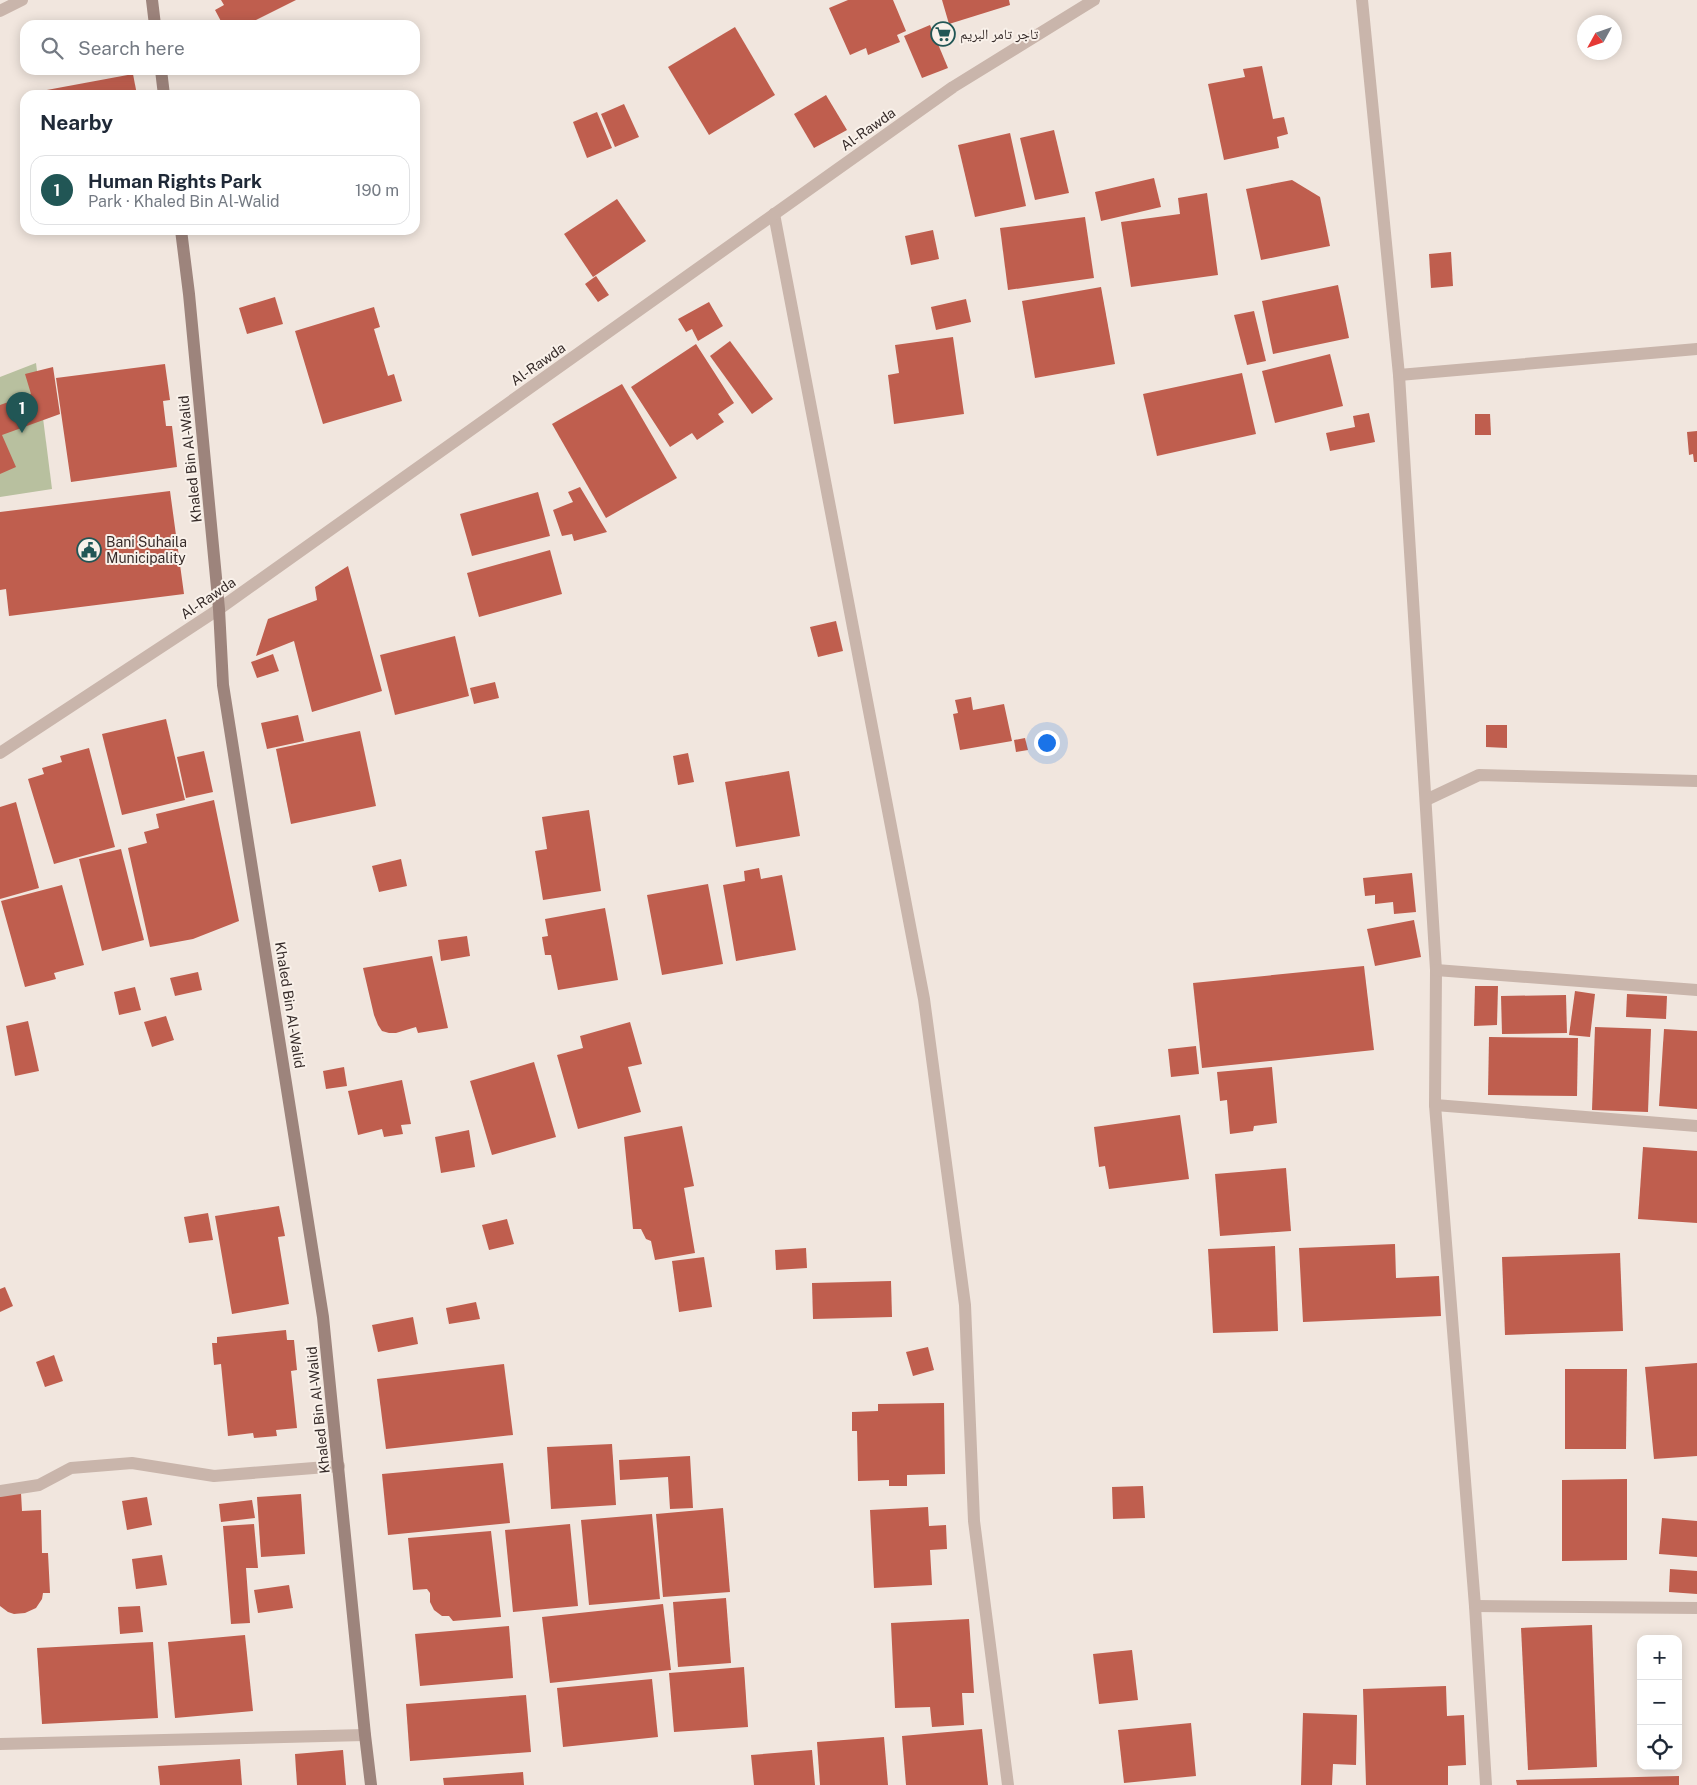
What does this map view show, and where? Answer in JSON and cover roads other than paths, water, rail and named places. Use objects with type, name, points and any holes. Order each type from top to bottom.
[{"type":"street","points":[[0,11],[22,0]]},
{"type":"street","points":[[152,0],[154,20]]},
{"type":"street","name":"Al-Rawda","points":[[0,753],[219,609],[953,86],[1094,0]]},
{"type":"street","points":[[1362,0],[1399,375],[1436,970],[1435,1105],[1475,1606],[1486,1785]]},
{"type":"street","points":[[162,75],[163,90]]},
{"type":"street","points":[[774,214],[924,999],[965,1305],[974,1521],[1008,1785]]},
{"type":"street","name":"Khaled Bin Al-Walid","points":[[181,235],[189,294],[219,609],[223,685],[320,1297],[371,1785]]},
{"type":"street","points":[[1399,375],[1697,349]]},
{"type":"street","points":[[1426,800],[1479,775],[1697,781]]},
{"type":"street","points":[[1436,970],[1697,990]]},
{"type":"street","points":[[1435,1105],[1697,1126]]},
{"type":"street","points":[[0,1492],[39,1485],[71,1468],[132,1463],[214,1476],[339,1466]]},
{"type":"street","points":[[1475,1606],[1697,1608]]},
{"type":"street","points":[[0,1744],[365,1735]]},
{"type":"place","name":"تاجر تامر البريم","points":[[943,34]]},
{"type":"place","name":"Human Rights Park","points":[[22,433]]},
{"type":"place","name":"Bani Suhaila Municipality","points":[[89,550]]}]
